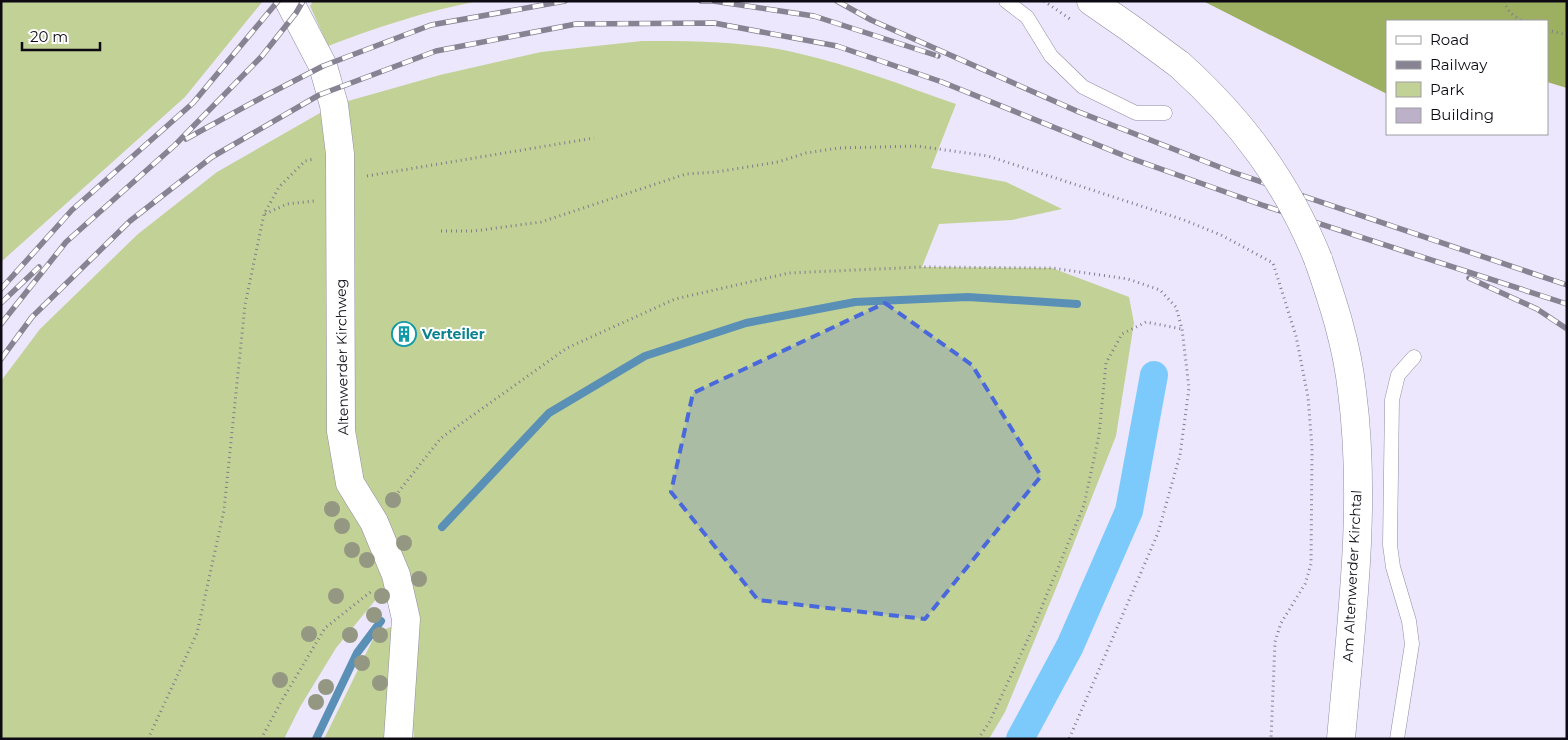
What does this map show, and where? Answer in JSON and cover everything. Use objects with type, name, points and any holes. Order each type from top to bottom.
[{"type":"street","name":"Altenwerder Kirchweg","points":[[289,1],[323,66],[334,105],[340,154],[341,431],[350,483],[374,522],[396,575],[406,619],[398,739]]},
{"type":"street","name":"Am Altenwerder Kirchtal","points":[[1091,1],[1180,65],[1224,107],[1251,139],[1277,177],[1295,208],[1318,259],[1336,314],[1346,355],[1352,391],[1358,491],[1357,548],[1341,739]]},
{"type":"lane","points":[[1006,1],[1027,17],[1051,56],[1083,87],[1136,113],[1165,113]]},
{"type":"lane","points":[[1397,739],[1412,644],[1409,621],[1393,567],[1390,544],[1392,400],[1398,375],[1414,357]]},
{"type":"path","points":[[1505,1],[1505,6],[1511,14],[1520,20]]},
{"type":"path","points":[[1548,30],[1567,35]]},
{"type":"path","points":[[264,214],[287,204],[340,190],[370,175],[594,138]]},
{"type":"path","points":[[442,231],[474,231],[541,222],[686,174],[778,162],[806,153],[839,148],[916,146],[988,156],[1184,220],[1221,235],[1273,263],[1296,336],[1308,397],[1312,447],[1311,564],[1305,584],[1281,623],[1275,642],[1271,739]]},
{"type":"path","points":[[148,739],[196,634],[224,510],[245,305],[264,214],[279,187],[305,161],[340,154]]},
{"type":"path","points":[[374,522],[441,438],[567,348],[675,299],[789,273],[921,267],[1052,268],[1128,279],[1160,290],[1176,307],[1182,329],[1189,388],[1180,455],[1158,533],[1069,739]]},
{"type":"path","points":[[978,739],[989,723],[1033,628],[1084,505],[1099,436],[1106,363],[1122,334],[1146,322],[1182,329]]},
{"type":"path","points":[[261,739],[325,628],[348,608],[396,575]]},
{"type":"highlighted area","points":[[885,303],[972,365],[1041,476],[925,619],[758,600],[671,492],[693,393]]},
{"type":"green space","points":[[1,1],[263,1],[185,97],[1,262]]},
{"type":"green space","points":[[313,1],[479,1],[402,20],[328,46],[310,6]]},
{"type":"green space","points":[[1203,1],[1567,1],[1567,88],[1548,82],[1548,20],[1386,20],[1386,93]]},
{"type":"green space","points":[[642,41],[720,42],[778,49],[857,70],[956,104],[931,168],[1006,182],[1062,209],[1012,220],[939,224],[922,267],[1052,268],[1129,297],[1134,323],[1116,436],[1005,712],[989,739],[414,739],[396,575],[336,648],[300,707],[284,739],[1,739],[1,381],[40,329],[138,234],[217,172],[334,105],[440,75],[541,52]]},
{"type":"green space","points":[[393,626],[388,739],[324,739],[376,633]]},
{"type":"building","name":"Verteiler","points":[[413,327],[414,341],[395,341],[394,328]]},
{"type":"waterway","points":[[442,527],[549,413],[645,356],[746,323],[855,302],[968,297],[1077,304]]},
{"type":"waterway","points":[[1020,739],[1070,646],[1129,511],[1154,375]]},
{"type":"waterway","points":[[316,739],[357,653],[381,621]]},
{"type":"railway","points":[[1,289],[72,210],[193,103],[278,1]]},
{"type":"railway","points":[[1,324],[66,242],[175,145],[262,56],[296,13],[303,1]]},
{"type":"railway","points":[[186,139],[323,66],[431,25],[565,1]]},
{"type":"railway","points":[[701,1],[713,1],[814,16],[938,56]]},
{"type":"railway","points":[[837,1],[871,20],[1079,112],[1232,172],[1567,285]]},
{"type":"railway","points":[[1,359],[32,317],[130,221],[212,157],[319,95],[436,51],[576,24],[714,23],[837,46],[942,82],[1130,158],[1262,205],[1567,304]]},
{"type":"railway","points":[[1,303],[39,267]]},
{"type":"railway","points":[[1469,278],[1537,309],[1567,329]]},
{"type":"place","name":"Verteiler","points":[[404,334]]}]
